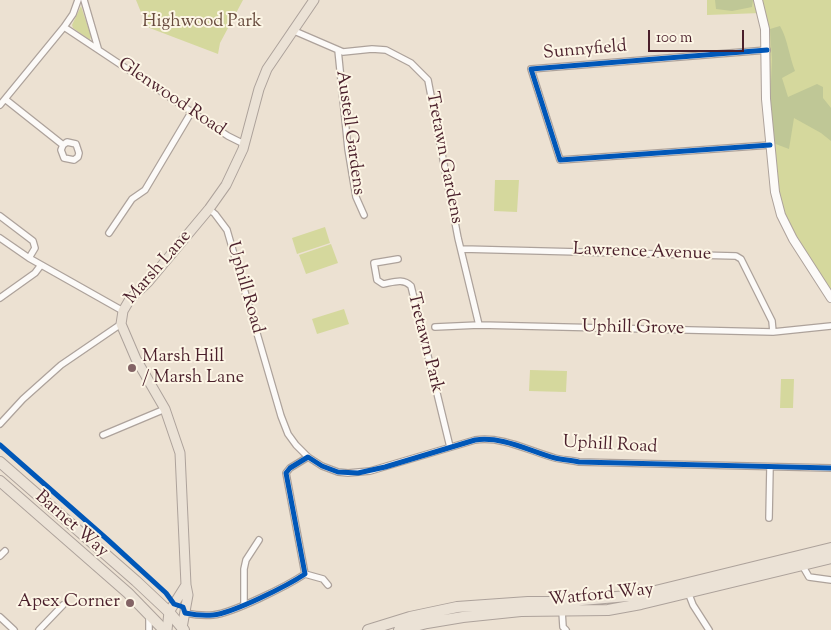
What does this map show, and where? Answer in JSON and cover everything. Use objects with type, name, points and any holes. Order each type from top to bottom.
[{"type":"highway","name":"Barnet Way","points":[[0,462],[169,612],[185,629]]},
{"type":"highway","name":"Barnet Way","points":[[0,481],[128,593],[166,630]]},
{"type":"highway","name":"Watford Way","points":[[368,630],[410,617],[457,607],[528,602],[559,602],[639,595],[831,548]]},
{"type":"highway","name":"Watford Way","points":[[400,630],[428,626],[463,617],[521,611],[608,610],[641,604],[831,558]]},
{"type":"main road","name":"Marsh Lane","points":[[185,629],[188,594],[180,453],[165,409],[136,359],[121,324],[123,312],[130,299],[148,282],[209,210],[226,185],[244,144],[258,89],[267,69],[314,0]]},
{"type":"main road","points":[[166,630],[169,612],[186,585]]},
{"type":"street","points":[[0,105],[64,27],[73,14],[78,0]]},
{"type":"street","name":"Glenwood Road","points":[[84,0],[98,49]]},
{"type":"street","points":[[758,0],[765,28],[766,99],[775,192],[781,215],[793,239],[831,298]]},
{"type":"street","name":"Glenwood Road","points":[[64,27],[228,136],[244,144]]},
{"type":"street","name":"Tretawn Gardens","points":[[292,30],[342,52],[372,49],[386,50],[411,63],[428,80],[458,238],[479,325]]},
{"type":"street","name":"Austell Gardens","points":[[338,50],[348,148],[356,197],[364,215]]},
{"type":"street","name":"Sunnyfield","points":[[766,50],[531,69],[560,160],[770,145]]},
{"type":"street","points":[[5,99],[63,145]]},
{"type":"street","points":[[109,233],[132,199],[145,190],[192,111]]},
{"type":"street","name":"Uphill Road","points":[[209,210],[215,214],[227,230],[286,428],[296,445],[308,457],[322,466],[338,472],[358,473],[385,468],[475,440],[490,439],[507,442],[556,458],[579,462],[831,468]]},
{"type":"street","points":[[0,216],[33,241],[36,248],[29,258]]},
{"type":"street","points":[[0,238],[29,258],[123,312]]},
{"type":"street","name":"Lawrence Avenue","points":[[462,249],[736,256],[741,259],[772,322],[774,332]]},
{"type":"street","name":"Tretawn Park","points":[[398,259],[374,263],[377,280],[383,284],[407,282],[411,286],[450,447]]},
{"type":"street","points":[[0,298],[34,273],[41,265]]},
{"type":"street","points":[[0,424],[23,399],[61,365],[121,324]]},
{"type":"street","name":"Uphill Grove","points":[[435,327],[479,325],[774,332],[831,326]]},
{"type":"street","points":[[103,435],[165,409]]},
{"type":"street","points":[[305,574],[286,473],[290,468],[308,457]]},
{"type":"street","points":[[769,518],[770,467]]},
{"type":"street","points":[[244,604],[244,569],[246,560],[259,540]]},
{"type":"street","points":[[802,565],[810,577],[831,580]]},
{"type":"street","points":[[305,574],[323,579],[328,585]]},
{"type":"street","points":[[186,613],[204,616],[215,615],[244,604],[305,574]]},
{"type":"street","points":[[688,592],[693,605],[709,630]]},
{"type":"street","points":[[39,630],[62,605]]},
{"type":"street","points":[[562,611],[563,627],[566,630]]},
{"type":"street","points":[[149,614],[149,630]]},
{"type":"street","points":[[0,617],[14,630]]},
{"type":"green space","name":"Highwood Park","points":[[136,0],[243,0],[220,43],[218,54],[147,27]]},
{"type":"green space","points":[[707,0],[831,0],[831,298],[781,215],[761,13],[707,15]]},
{"type":"green space","points":[[715,0],[753,0],[752,7],[732,11],[716,9]]},
{"type":"green space","points":[[81,6],[91,36],[90,40],[73,28],[72,25]]},
{"type":"green space","points":[[780,26],[795,71],[782,78],[788,97],[817,84],[823,87],[823,98],[831,108],[831,141],[821,133],[794,118],[789,149],[773,143],[770,104],[772,59],[770,29]]},
{"type":"green space","points":[[495,180],[519,180],[517,212],[494,211]]},
{"type":"green space","points":[[325,227],[330,243],[297,254],[292,238]]},
{"type":"green space","points":[[331,244],[338,263],[306,274],[299,255]]},
{"type":"green space","points":[[344,309],[349,324],[317,334],[312,319]]},
{"type":"green space","points":[[530,370],[567,371],[566,392],[529,391]]},
{"type":"green space","points":[[781,379],[794,379],[793,408],[780,408]]},
{"type":"cycle path","points":[[767,50],[531,69],[560,160],[770,145]]},
{"type":"cycle path","points":[[0,445],[108,540],[166,593],[174,604],[183,607],[185,613],[202,615],[222,613],[246,604],[273,592],[305,574],[286,473],[290,468],[308,457],[322,466],[338,472],[358,473],[385,467],[475,440],[485,439],[506,442],[555,458],[579,462],[831,468]]},
{"type":"place","name":"Marsh Hill / Marsh Lane","points":[[132,368]]},
{"type":"place","name":"Apex Corner","points":[[130,603]]}]
